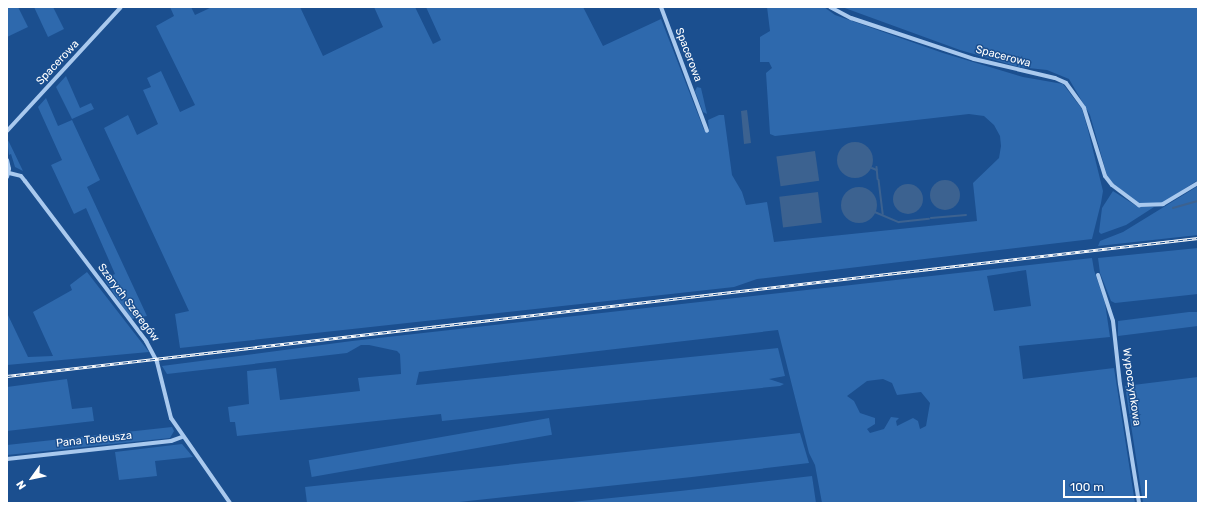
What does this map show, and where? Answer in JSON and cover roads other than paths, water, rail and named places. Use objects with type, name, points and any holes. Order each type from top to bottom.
[{"type":"street","name":"Spacerowa","points":[[7,131],[121,7]]},
{"type":"street","name":"Spacerowa","points":[[661,7],[707,131]]},
{"type":"street","name":"Spacerowa","points":[[830,7],[851,18],[969,57],[1055,78],[1066,83],[1084,108],[1105,176],[1112,185],[1139,205],[1163,204],[1198,183]]},
{"type":"street","points":[[7,160],[8,175]]},
{"type":"street","name":"Szarych Szeregów","points":[[8,175],[21,176],[146,341],[154,353],[162,376],[169,413],[182,437],[230,503]]},
{"type":"street","name":"Wypoczynkowa","points":[[1098,275],[1113,321],[1120,384],[1139,503]]},
{"type":"street","name":"Pana Tadeusza","points":[[7,459],[172,441],[182,437]]},
{"type":"waterway","points":[[877,167],[878,179]]},
{"type":"waterway","points":[[872,168],[877,170]]},
{"type":"waterway","points":[[879,180],[883,214]]},
{"type":"waterway","points":[[1173,208],[1198,201]]},
{"type":"waterway","points":[[875,212],[899,222],[929,219]]},
{"type":"waterway","points":[[931,218],[966,215]]},
{"type":"railway","points":[[7,376],[1198,238]]}]
